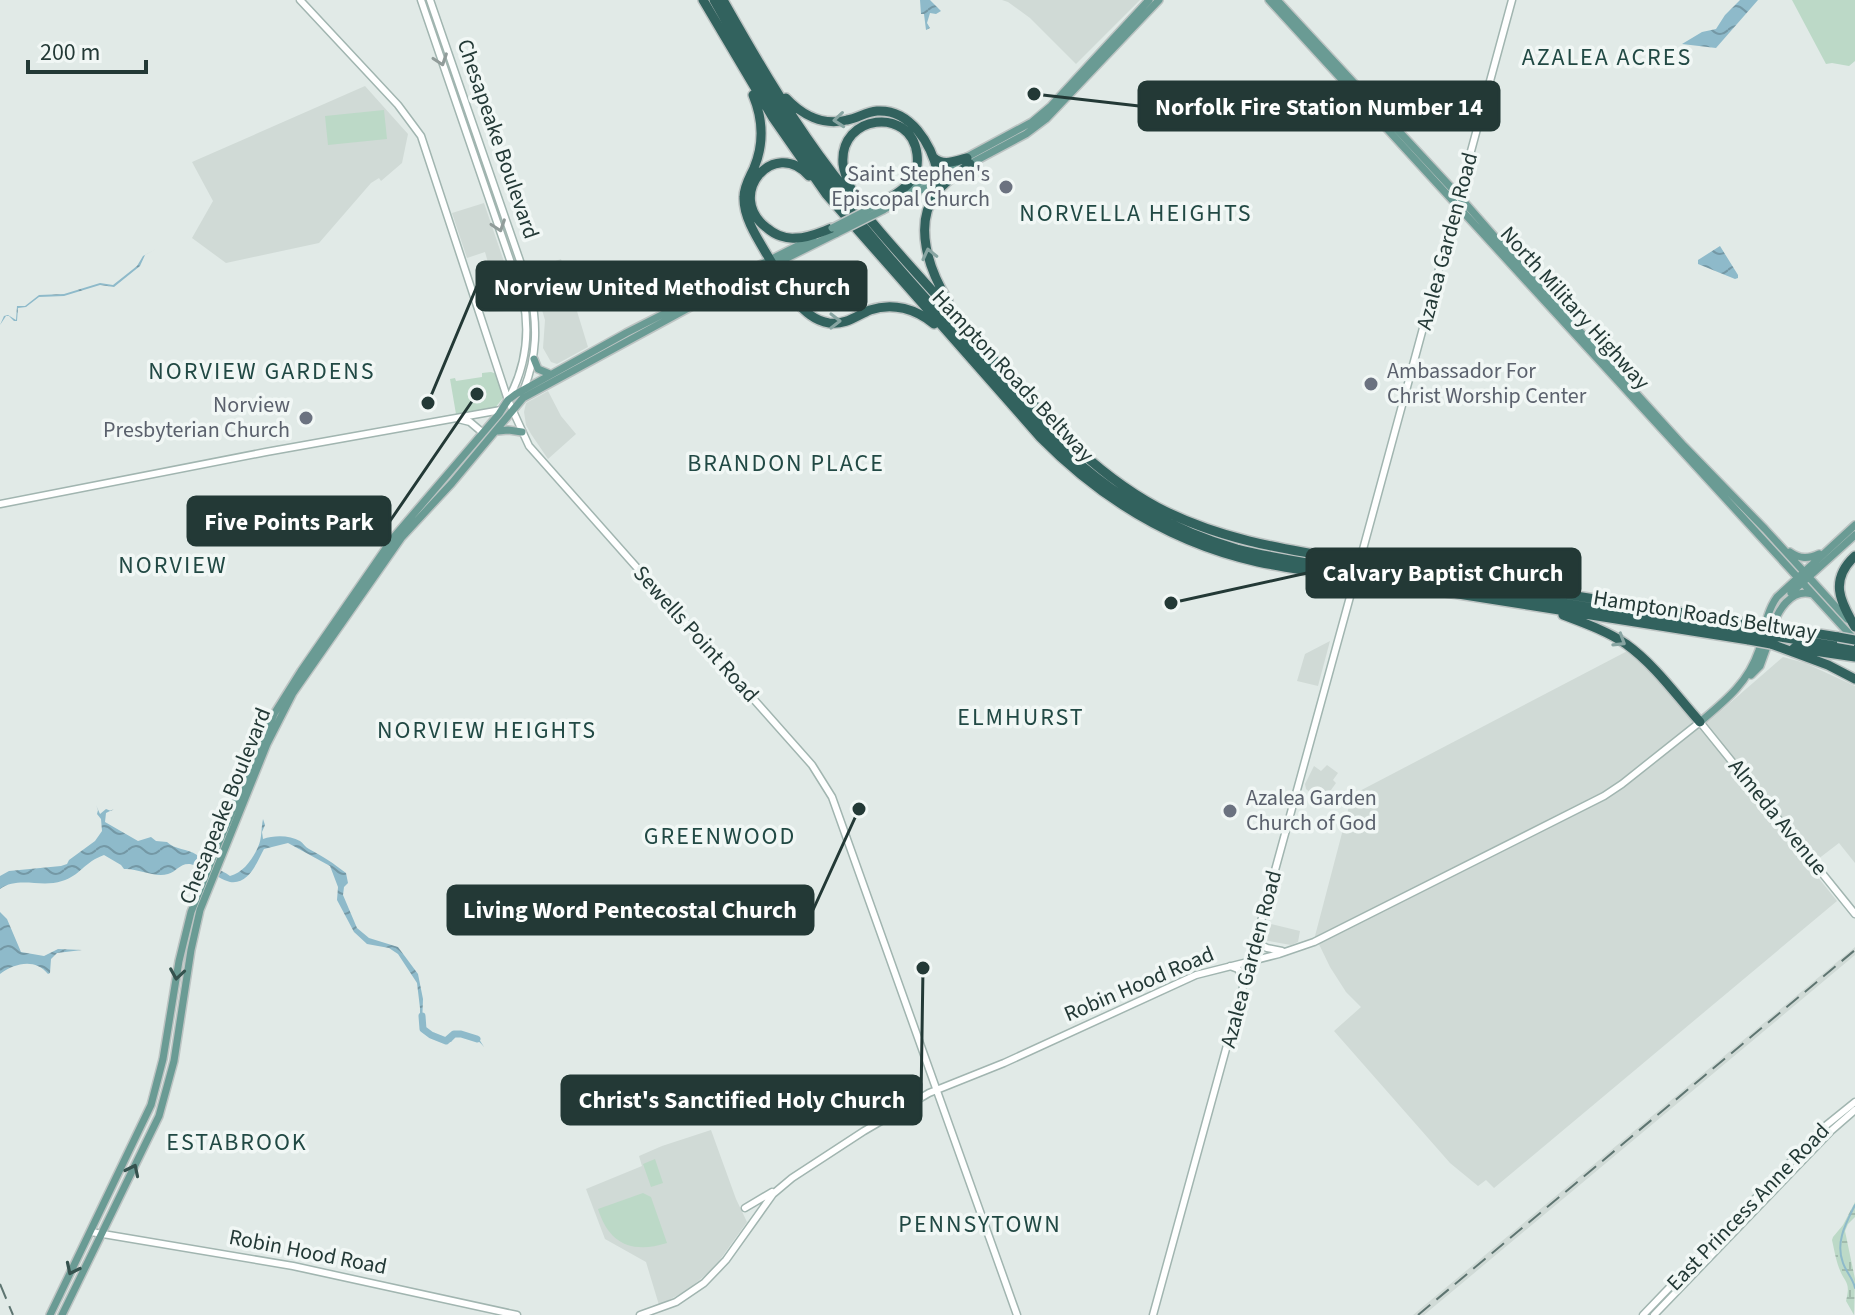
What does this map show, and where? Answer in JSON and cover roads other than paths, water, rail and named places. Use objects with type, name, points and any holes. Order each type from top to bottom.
[{"type":"highway","name":"Hampton Roads Beltway","points":[[703,0],[773,118],[826,194],[1057,454],[1089,483],[1136,515],[1215,550],[1266,564],[1346,568],[1521,604],[1751,632]]},
{"type":"highway","points":[[714,0],[779,111],[848,208],[1046,432],[1077,462],[1132,503],[1194,534],[1255,553],[1346,568]]},
{"type":"highway","name":"Hampton Roads Beltway","points":[[723,0],[770,81],[857,204],[1065,438],[1109,476],[1143,499],[1187,521],[1234,538],[1346,568],[1751,632]]},
{"type":"highway","points":[[719,28],[752,92],[760,115],[759,151],[744,199],[749,220],[771,263]]},
{"type":"highway","points":[[770,81],[800,112],[816,119],[840,122],[879,111],[900,116],[916,128],[933,157],[938,173],[933,184]]},
{"type":"highway","points":[[857,204],[845,172],[845,149],[858,129],[868,123],[880,122],[897,125],[907,132],[914,142],[918,159],[910,181],[881,207]]},
{"type":"highway","points":[[933,157],[945,164],[968,161]]},
{"type":"highway","points":[[962,324],[933,273],[925,240],[925,220],[931,201],[939,190],[968,161]]},
{"type":"highway","points":[[826,194],[800,169],[781,163],[769,166],[758,175],[750,198],[757,218],[766,228],[779,235],[797,238],[835,230]]},
{"type":"highway","points":[[692,305],[704,303],[740,285],[761,281],[781,287],[809,315],[823,321],[842,323],[873,309],[903,307],[924,316],[948,334]]},
{"type":"highway","points":[[1855,556],[1843,571],[1839,587],[1842,603],[1855,627]]},
{"type":"highway","points":[[1521,604],[1536,611],[1564,615],[1625,643],[1656,671],[1700,722]]},
{"type":"highway","points":[[1751,632],[1852,653]]},
{"type":"highway","name":"Hampton Roads Beltway","points":[[1773,636],[1855,640]]},
{"type":"highway","points":[[1773,636],[1855,679]]},
{"type":"main road","name":"Sewells Point Road","points":[[300,0],[398,105],[421,136],[508,400],[535,453],[731,672],[820,777],[836,807],[1017,1315]]},
{"type":"main road","name":"Chesapeake Boulevard","points":[[50,1315],[151,1105],[163,1059],[179,961],[191,912],[274,714],[393,538],[508,400],[525,355],[527,333],[522,293],[421,0]]},
{"type":"main road","name":"Chesapeake Boulevard","points":[[62,1315],[162,1107],[174,1061],[200,910],[277,723],[293,693],[393,547],[513,410],[534,359],[536,326],[530,290],[430,0]]},
{"type":"main road","points":[[513,410],[528,394],[771,263],[933,184],[1026,126],[1042,114],[1149,0]]},
{"type":"main road","points":[[881,207],[938,173],[1026,134],[1046,119],[1159,0]]},
{"type":"main road","name":"North Military Highway","points":[[1269,0],[1775,546]]},
{"type":"main road","name":"North Military Highway","points":[[1277,0],[1459,196],[1803,577],[1855,627]]},
{"type":"main road","name":"Azalea Garden Road","points":[[1153,1315],[1512,0]]},
{"type":"main road","points":[[508,400],[626,333],[771,263]]},
{"type":"main road","points":[[522,293],[530,290]]},
{"type":"main road","points":[[534,359],[538,369],[552,374]]},
{"type":"main road","points":[[501,379],[518,379]]},
{"type":"main road","points":[[0,504],[501,410]]},
{"type":"main road","points":[[458,419],[470,422],[483,433]]},
{"type":"main road","points":[[496,432],[522,432]]},
{"type":"main road","name":"Robin Hood Road","points":[[1768,619],[1803,577],[1855,525]]},
{"type":"main road","name":"Robin Hood Road","points":[[640,1315],[676,1302],[711,1277],[778,1189],[864,1131],[937,1089],[1004,1063],[1206,971],[1290,951],[1314,942],[1604,796],[1730,697],[1743,682],[1756,658],[1773,602],[1855,535]]},
{"type":"main road","points":[[1775,546],[1806,558],[1829,550]]},
{"type":"main road","points":[[1775,546],[1787,573],[1784,590]]},
{"type":"main road","name":"North Military Highway","points":[[1803,577],[1812,594],[1855,640]]},
{"type":"main road","points":[[1743,682],[1760,666],[1779,611],[1798,593],[1812,594]]},
{"type":"main road","name":"Almeda Avenue","points":[[1700,722],[1855,914]]},
{"type":"main road","points":[[1255,942],[1273,950],[1290,951]]},
{"type":"main road","points":[[1230,966],[1238,969],[1244,981]]},
{"type":"main road","name":"East Princess Anne Road","points":[[1643,1315],[1824,1127],[1855,1102]]},
{"type":"main road","name":"East Princess Anne Road","points":[[1654,1315],[1832,1130],[1855,1110]]},
{"type":"main road","points":[[745,1208],[778,1189]]},
{"type":"main road","name":"Robin Hood Road","points":[[91,1232],[293,1266],[517,1315]]},
{"type":"water","points":[[920,0],[930,0],[941,11],[930,13],[927,23],[930,28],[926,30],[924,14],[921,14]]},
{"type":"water","points":[[1740,0],[1758,0],[1716,48],[1682,44],[1702,32],[1716,29]]},
{"type":"water","points":[[1720,246],[1738,278],[1698,264],[1698,260]]},
{"type":"water","points":[[156,249],[145,255],[140,266],[114,287],[100,285],[64,296],[39,297],[26,307],[18,308],[17,321],[6,316],[0,325],[4,316],[8,315],[16,320],[17,306],[25,306],[39,295],[64,294],[100,283],[113,285],[137,266],[143,256]]},
{"type":"water","points":[[96,805],[100,814],[106,809],[110,811],[106,813],[105,822],[138,841],[151,837],[167,842],[197,855],[230,876],[243,869],[253,856],[260,841],[263,819],[263,839],[282,836],[300,841],[346,873],[348,883],[343,895],[357,928],[369,938],[398,947],[418,974],[423,999],[422,1025],[426,1033],[449,1041],[455,1033],[462,1033],[479,1039],[484,1047],[468,1036],[457,1035],[451,1042],[448,1042],[426,1035],[420,1030],[417,983],[398,954],[389,948],[367,944],[354,932],[337,900],[338,887],[330,866],[288,843],[264,849],[252,872],[237,882],[227,881],[190,864],[163,875],[124,869],[104,855],[62,881],[14,883],[0,889],[0,876],[9,871],[67,864],[95,841],[102,831]]},
{"type":"water","points":[[0,912],[7,919],[21,952],[44,956],[58,949],[82,950],[57,953],[51,959],[48,974],[37,966],[25,964],[0,974]]},
{"type":"waterway","points":[[422,1016],[423,1029],[431,1035],[446,1041],[454,1034],[477,1039]]},
{"type":"waterway","points":[[1855,1205],[1840,1248],[1843,1263],[1855,1288]]},
{"type":"railway","points":[[1418,1315],[1855,950]]},
{"type":"railway","points":[[0,1284],[13,1315]]},
{"type":"place","name":"Norfolk Fire Station Number 14","points":[[1034,94]]},
{"type":"place","name":"Saint Stephen's Episcopal Church","points":[[1006,187]]},
{"type":"place","name":"Ambassador For Christ Worship Center","points":[[1371,384]]},
{"type":"place","name":"Five Points Park","points":[[477,394]]},
{"type":"place","name":"Norview United Methodist Church","points":[[428,403]]},
{"type":"place","name":"Norview Presbyterian Church","points":[[306,418]]},
{"type":"place","name":"Calvary Baptist Church","points":[[1171,603]]},
{"type":"place","name":"Living Word Pentecostal Church","points":[[859,809]]},
{"type":"place","name":"Azalea Garden Church of God","points":[[1230,811]]},
{"type":"place","name":"Christ's Sanctified Holy Church","points":[[923,968]]},
{"type":"district","name":"AZALEA ACRES","points":[[1607,57]]},
{"type":"district","name":"NORVELLA HEIGHTS","points":[[1136,213]]},
{"type":"district","name":"NORVIEW GARDENS","points":[[262,371]]},
{"type":"district","name":"BRANDON PLACE","points":[[786,463]]},
{"type":"district","name":"NORVIEW","points":[[173,565]]},
{"type":"district","name":"ELMHURST","points":[[1021,717]]},
{"type":"district","name":"NORVIEW HEIGHTS","points":[[487,730]]},
{"type":"district","name":"GREENWOOD","points":[[720,836]]},
{"type":"district","name":"ESTABROOK","points":[[237,1142]]},
{"type":"district","name":"PENNSYTOWN","points":[[980,1224]]}]
